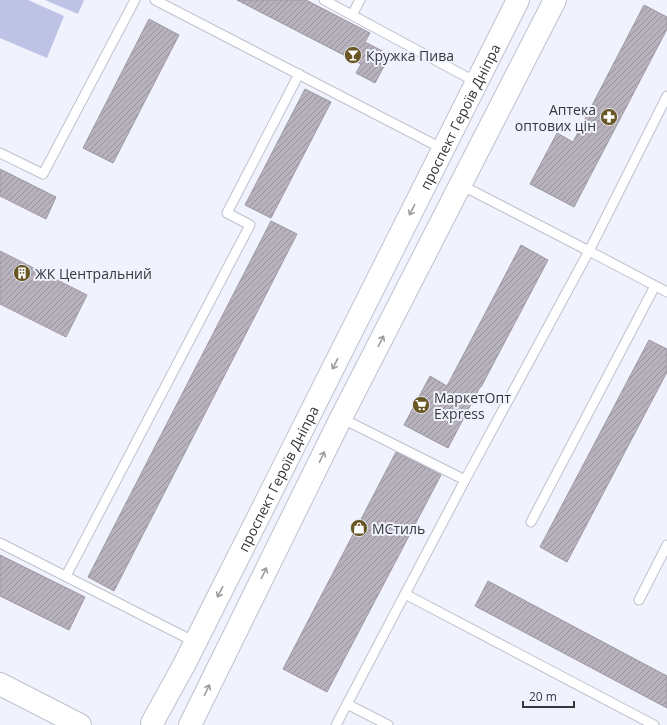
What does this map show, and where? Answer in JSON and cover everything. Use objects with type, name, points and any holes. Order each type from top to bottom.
[{"type":"street","name":"проспект Героїв Дніпра","points":[[150,724],[184,665],[518,0]]},
{"type":"street","points":[[190,725],[341,418],[555,0]]},
{"type":"street","points":[[401,232],[428,248]]},
{"type":"street","points":[[0,684],[80,725]]},
{"type":"lane","points":[[0,153],[43,174],[135,0]]},
{"type":"lane","points":[[155,0],[443,149]]},
{"type":"lane","points":[[324,0],[476,82]]},
{"type":"lane","points":[[352,15],[360,0]]},
{"type":"lane","points":[[66,576],[250,225],[227,214],[299,74]]},
{"type":"lane","points":[[336,725],[465,480],[663,112],[667,96]]},
{"type":"lane","points":[[461,185],[667,292]]},
{"type":"lane","points":[[531,522],[655,286]]},
{"type":"lane","points":[[341,418],[465,480]]},
{"type":"lane","points":[[0,543],[195,642]]},
{"type":"lane","points":[[639,600],[667,545]]},
{"type":"lane","points":[[405,594],[654,725]]},
{"type":"lane","points":[[347,704],[388,725]]},
{"type":"shaded area","points":[[0,0],[28,0],[64,16],[47,58],[0,38]]},
{"type":"shaded area","points":[[45,0],[84,0],[78,14]]},
{"type":"building","points":[[237,0],[306,0],[370,33],[365,42],[390,55],[375,83],[356,73],[361,64]]},
{"type":"building","points":[[644,5],[667,17],[667,29],[574,207],[530,184],[557,133],[573,142]]},
{"type":"building","points":[[149,19],[179,35],[113,163],[83,148]]},
{"type":"building","points":[[305,89],[331,102],[271,218],[245,205]]},
{"type":"building","points":[[0,169],[56,197],[46,219],[0,196]]},
{"type":"building","points":[[271,221],[297,234],[114,591],[88,577]]},
{"type":"building","points":[[521,245],[548,260],[448,448],[404,425],[430,376],[447,386]]},
{"type":"building","name":"ЖК Центральний","points":[[0,251],[87,295],[66,337],[0,304]]},
{"type":"building","points":[[649,340],[667,349],[667,372],[567,562],[540,547]]},
{"type":"building","points":[[396,452],[441,475],[327,692],[283,669]]},
{"type":"building","points":[[0,555],[85,597],[69,630],[0,596]]},
{"type":"building","points":[[488,581],[667,676],[667,708],[475,606]]},
{"type":"place","name":"Кружка Пива","points":[[353,55]]},
{"type":"place","name":"Аптека оптових цін","points":[[609,117]]},
{"type":"place","name":"ЖК Центральний","points":[[22,273]]},
{"type":"place","name":"МаркетОпт Express","points":[[421,405]]},
{"type":"place","name":"МСтиль","points":[[359,528]]}]
